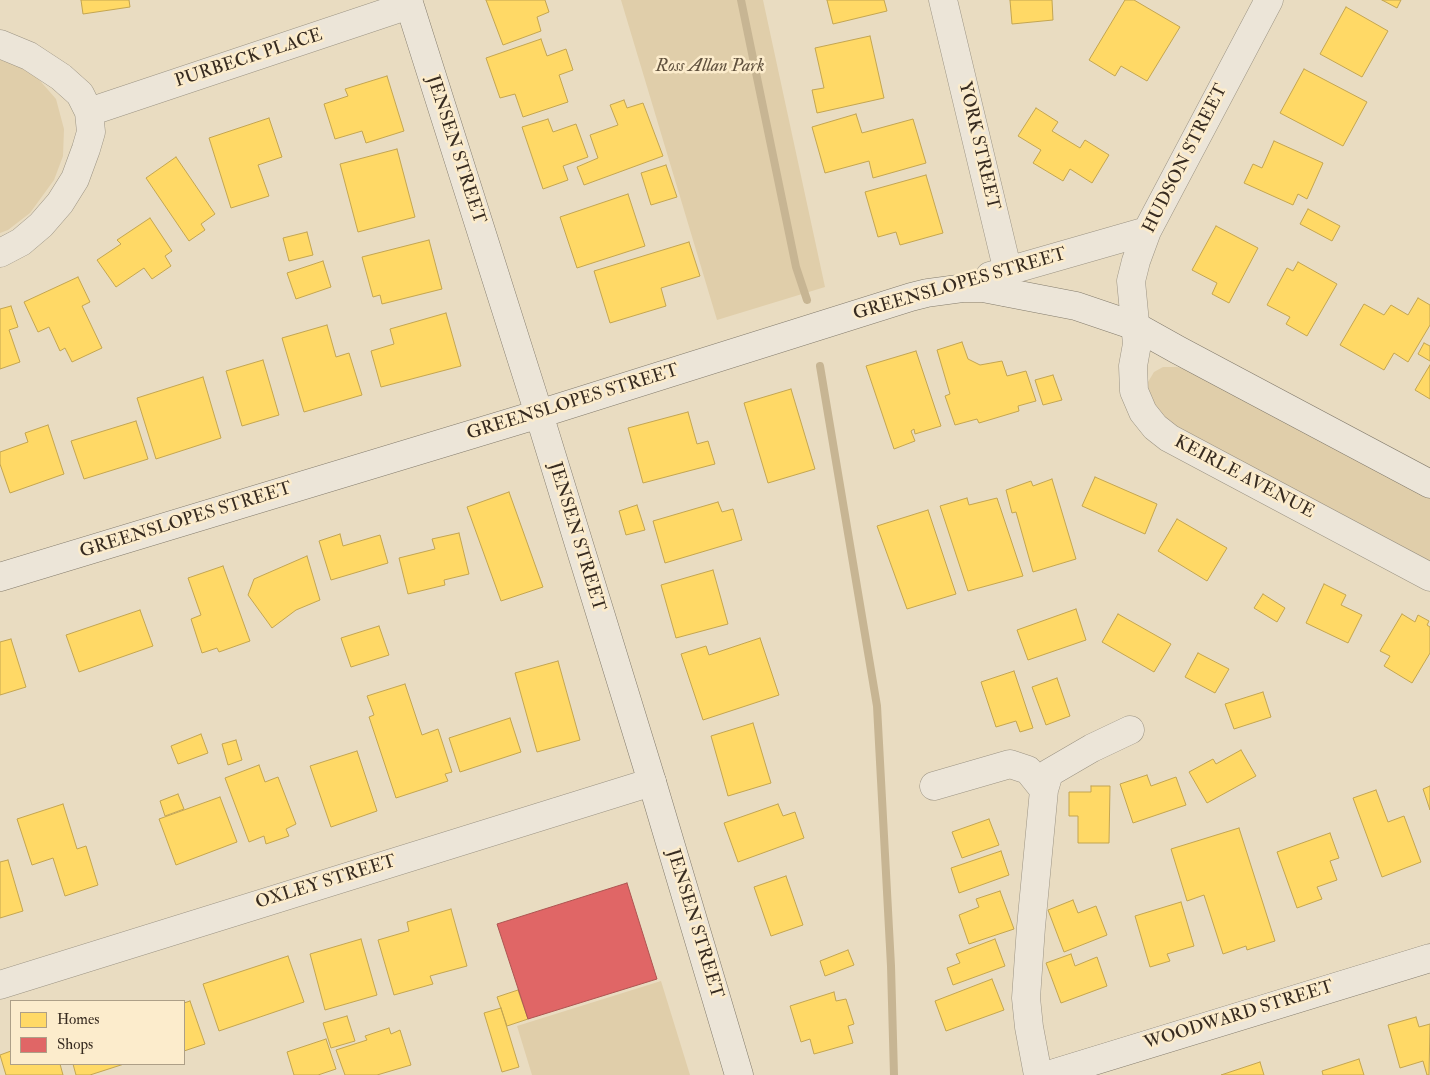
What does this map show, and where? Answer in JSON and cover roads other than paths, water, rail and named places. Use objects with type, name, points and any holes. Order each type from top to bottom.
[{"type":"street","name":"YORK STREET","points":[[943,0],[1006,282]]},
{"type":"street","name":"HUDSON STREET","points":[[1135,326],[1131,281],[1147,231],[1268,0]]},
{"type":"street","name":"PURBECK PLACE","points":[[89,112],[409,3]]},
{"type":"street","name":"JENSEN STREET","points":[[409,3],[539,414],[652,782],[739,1075]]},
{"type":"street","points":[[0,44],[29,56],[61,77],[80,94],[89,112],[91,132],[75,178],[60,203],[41,225],[21,242],[0,253]]},
{"type":"street","name":"GREENSLOPES STREET","points":[[0,577],[539,414],[911,297],[964,288],[983,288],[1006,282],[1147,231]]},
{"type":"street","points":[[1006,282],[1135,326],[1430,484]]},
{"type":"street","name":"KEIRLE AVENUE","points":[[1135,326],[1137,344],[1133,366],[1134,391],[1143,412],[1155,427],[1169,438],[1430,577]]},
{"type":"street","points":[[1038,1075],[1029,1027],[1026,998],[1030,927],[1044,790],[1049,773],[1092,748],[1130,730]]},
{"type":"street","points":[[934,786],[1010,764],[1028,770],[1044,790]]},
{"type":"street","name":"OXLEY STREET","points":[[0,984],[652,782]]},
{"type":"street","name":"WOODWARD STREET","points":[[1048,1075],[1430,958]]},
{"type":"waterway","points":[[741,0],[796,267],[807,300]]},
{"type":"waterway","points":[[820,366],[877,706],[891,966],[894,1075]]},
{"type":"park label","name":"Ross Allan Park","points":[[710,67]]}]
